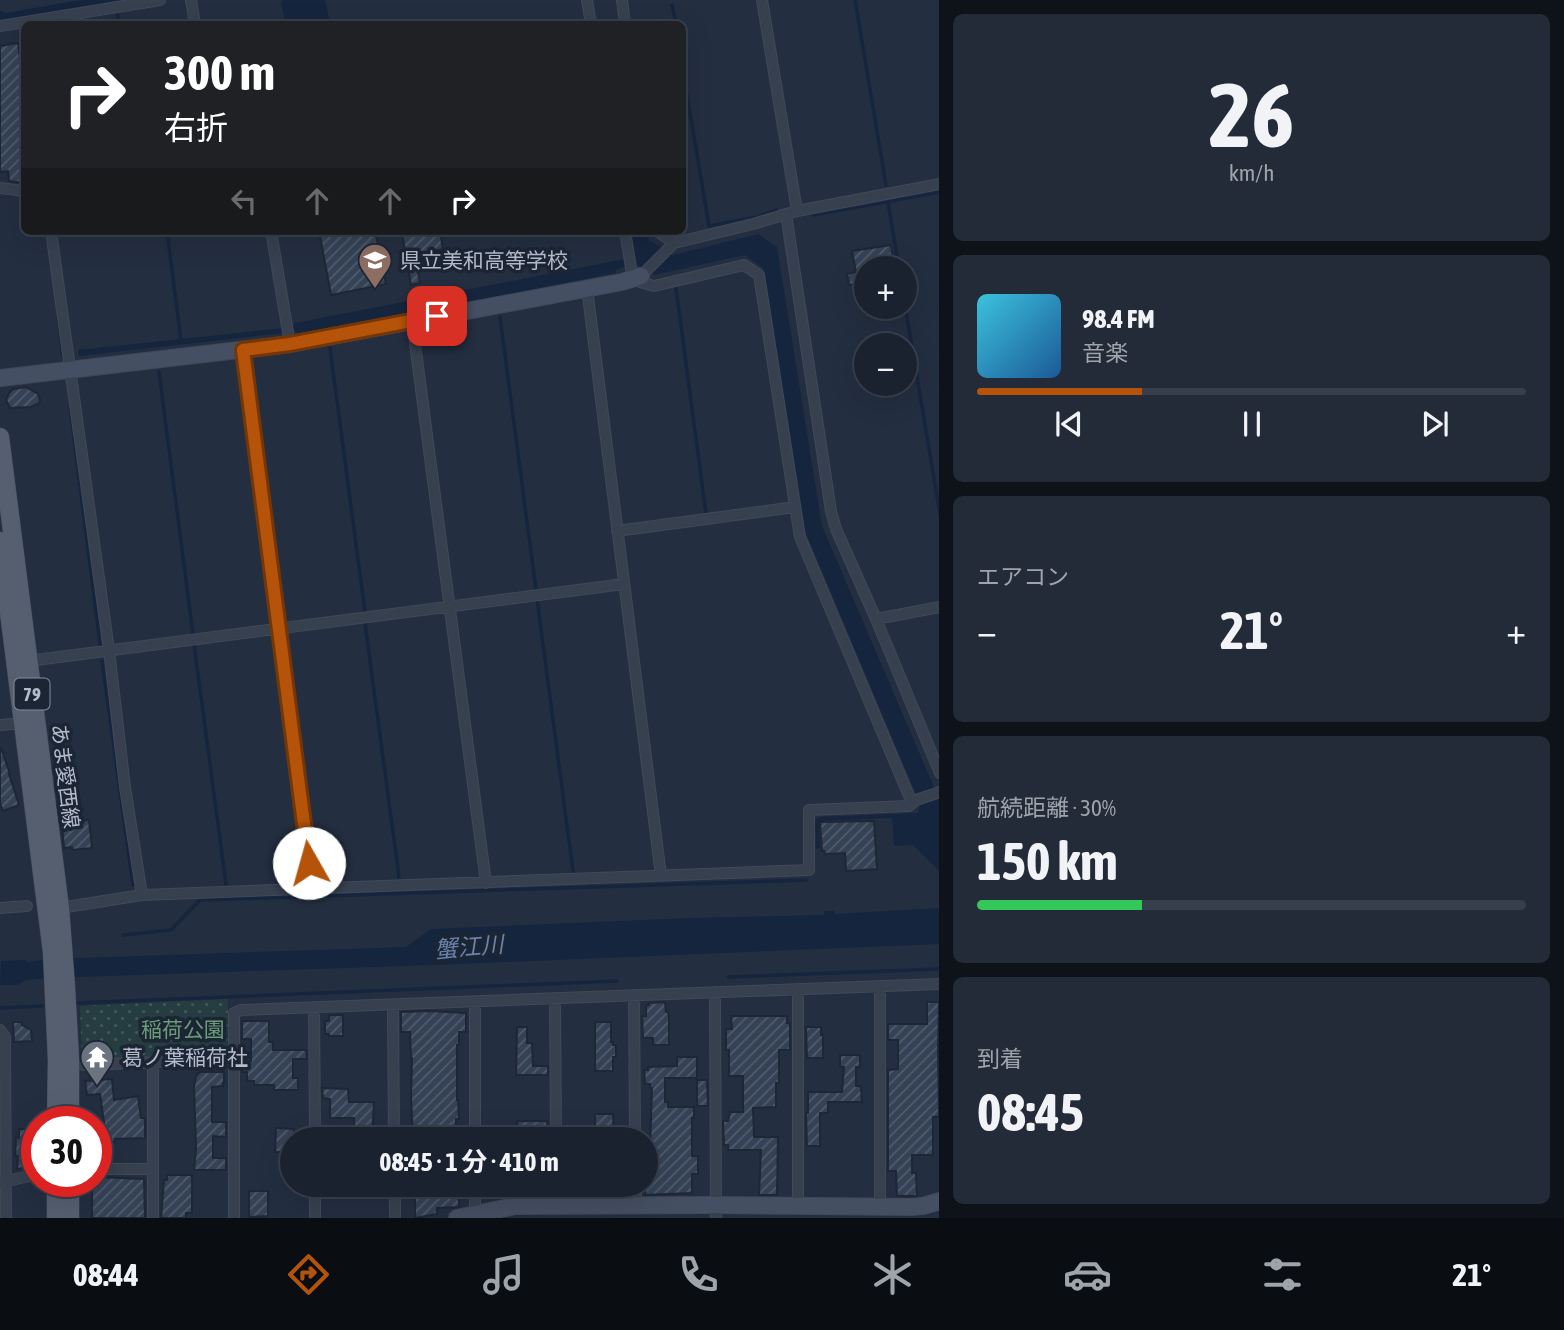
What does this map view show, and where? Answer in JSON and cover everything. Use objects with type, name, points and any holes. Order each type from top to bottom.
[{"type":"main road","name":"あま愛西線","points":[[0,437],[60,908],[58,952],[70,1059],[70,1106]]},
{"type":"main road","name":"あま愛西線","points":[[0,541],[23,723],[58,952]]},
{"type":"main road","name":"あま愛西線","points":[[56,1106],[60,987]]},
{"type":"main road","points":[[56,1197],[56,1218]]},
{"type":"main road","points":[[70,1197],[70,1218]]},
{"type":"street","points":[[38,21],[160,0]]},
{"type":"street","points":[[191,0],[194,21]]},
{"type":"street","points":[[587,0],[590,21]]},
{"type":"street","points":[[622,0],[625,21]]},
{"type":"street","points":[[762,0],[831,511],[836,529],[939,773]]},
{"type":"street","points":[[0,26],[21,24]]},
{"type":"street","points":[[0,378],[290,344],[637,278],[672,245],[791,212],[939,184]]},
{"type":"street","points":[[0,188],[21,191]]},
{"type":"street","points":[[52,235],[109,650],[125,788],[142,895]]},
{"type":"street","points":[[272,235],[290,344]]},
{"type":"street","points":[[626,235],[637,278]]},
{"type":"street","points":[[661,235],[672,245]]},
{"type":"street","points":[[637,278],[654,286],[744,265],[759,275],[800,537],[914,802]]},
{"type":"street","points":[[587,288],[661,876]]},
{"type":"street","points":[[412,321],[486,883]]},
{"type":"street","points":[[243,350],[312,890]]},
{"type":"street","points":[[617,531],[795,508]]},
{"type":"street","points":[[28,660],[624,584]]},
{"type":"street","points":[[876,619],[939,607]]},
{"type":"street","points":[[0,725],[23,723]]},
{"type":"street","points":[[60,908],[142,895],[809,870],[809,810],[909,806],[939,792]]},
{"type":"street","points":[[0,908],[27,906]]},
{"type":"street","points":[[234,1218],[234,1013],[242,1010],[939,984]]},
{"type":"street","points":[[880,986],[880,1208]]},
{"type":"street","points":[[798,990],[798,1206]]},
{"type":"street","points":[[715,992],[716,1212]]},
{"type":"street","points":[[634,995],[635,1127]]},
{"type":"street","points":[[555,998],[556,1127]]},
{"type":"street","points":[[475,1002],[475,1127]]},
{"type":"street","points":[[393,1005],[394,1127]]},
{"type":"street","points":[[314,1007],[315,1127]]},
{"type":"street","points":[[0,1030],[5,1037],[3,1182],[6,1218]]},
{"type":"street","points":[[84,1065],[234,1059]]},
{"type":"street","points":[[153,1062],[153,1218]]},
{"type":"street","points":[[112,1169],[153,1169]]},
{"type":"street","points":[[3,1182],[21,1178]]},
{"type":"street","points":[[315,1197],[315,1218]]},
{"type":"street","points":[[395,1197],[395,1218]]},
{"type":"street","points":[[475,1197],[475,1216]]},
{"type":"street","points":[[556,1197],[556,1206]]},
{"type":"street","points":[[636,1197],[636,1206]]},
{"type":"street","points":[[457,1218],[515,1206],[636,1206],[716,1212],[798,1206],[923,1206],[939,1201]]},
{"type":"green space","name":"稲荷公園","points":[[228,999],[227,1052],[223,1055],[82,1061],[80,1006]]},
{"type":"water","points":[[81,0],[131,0],[0,22],[0,10],[6,13]]},
{"type":"water","points":[[325,0],[329,21],[284,21],[281,1]]},
{"type":"water","points":[[758,234],[777,247],[822,526],[939,794],[939,871],[913,845],[894,846],[892,818],[819,821],[820,848],[816,849],[815,820],[819,817],[918,813],[920,804],[805,531],[763,268],[745,255],[654,275],[635,264],[631,235],[648,235],[649,240],[673,255]]},
{"type":"water","points":[[625,259],[626,266],[616,270],[616,273],[298,335],[293,330],[295,323]]},
{"type":"water","points":[[283,328],[284,333],[79,356],[78,350]]},
{"type":"water","name":"蟹江川","points":[[939,908],[939,944],[49,978],[26,980],[18,985],[0,985],[1,961],[406,947],[431,929],[824,915],[825,911],[834,911],[835,914]]},
{"type":"building","points":[[18,43],[21,67],[21,183],[9,181],[8,171],[0,172],[0,46]]},
{"type":"building","points":[[320,235],[376,235],[386,284],[331,295]]},
{"type":"building","points":[[402,235],[441,235],[443,249],[415,255],[420,283],[411,285]]},
{"type":"building","points":[[891,245],[892,256],[854,256],[854,262],[852,251]]},
{"type":"building","points":[[854,272],[854,284],[849,285],[847,274]]},
{"type":"building","points":[[26,387],[38,394],[39,403],[31,407],[10,408],[6,400],[9,393],[13,389]]},
{"type":"building","points":[[0,748],[19,805],[3,811],[0,803]]},
{"type":"building","points":[[89,820],[92,848],[64,848],[62,824]]},
{"type":"building","points":[[874,821],[877,869],[846,871],[845,853],[825,854],[822,851],[820,822]]},
{"type":"building","points":[[665,1002],[669,1016],[669,1045],[653,1045],[653,1038],[643,1038],[642,1016],[646,1016],[646,1005],[649,1003]]},
{"type":"building","points":[[927,1002],[939,1002],[939,1117],[933,1117],[933,1155],[912,1155],[912,1173],[916,1173],[917,1196],[897,1196],[896,1171],[888,1171],[888,1070],[898,1069],[898,1040],[888,1040],[888,1024],[927,1024]]},
{"type":"building","points":[[401,1012],[466,1013],[466,1032],[459,1032],[457,1045],[459,1119],[456,1119],[456,1127],[412,1127],[410,1032],[401,1032]]},
{"type":"building","points":[[329,1015],[343,1015],[343,1036],[325,1034],[325,1021],[329,1021]]},
{"type":"building","points":[[731,1016],[787,1016],[787,1023],[790,1023],[790,1050],[779,1050],[776,1107],[753,1108],[754,1137],[778,1137],[777,1195],[759,1195],[761,1150],[728,1150],[728,1145],[724,1145],[723,1121],[728,1121],[730,1112],[743,1112],[743,1076],[729,1076],[726,1029],[732,1029]]},
{"type":"building","points":[[242,1021],[269,1021],[269,1042],[273,1042],[273,1050],[306,1050],[307,1059],[293,1059],[293,1078],[298,1078],[298,1090],[274,1090],[274,1085],[254,1085],[254,1081],[247,1081],[247,1072],[242,1072],[242,1061],[251,1061],[251,1039],[242,1039]]},
{"type":"building","points":[[13,1022],[22,1022],[22,1025],[31,1030],[32,1041],[14,1042]]},
{"type":"building","points":[[595,1022],[611,1022],[611,1042],[616,1045],[613,1071],[595,1071]]},
{"type":"building","points":[[517,1027],[527,1027],[527,1043],[532,1043],[533,1066],[548,1066],[548,1075],[516,1075]]},
{"type":"building","points":[[806,1027],[821,1027],[823,1058],[807,1058]]},
{"type":"building","points":[[840,1055],[860,1055],[860,1067],[856,1067],[856,1086],[861,1086],[862,1102],[828,1102],[828,1113],[820,1113],[820,1146],[807,1146],[808,1092],[842,1092],[844,1067],[840,1067]]},
{"type":"building","points":[[677,1057],[697,1057],[697,1078],[665,1078],[665,1102],[668,1102],[668,1107],[694,1107],[692,1156],[698,1156],[698,1174],[692,1174],[692,1193],[658,1194],[658,1127],[651,1127],[652,1088],[650,1084],[645,1084],[644,1070],[648,1070],[648,1067],[677,1066]]},
{"type":"building","points":[[200,1072],[224,1072],[223,1086],[212,1087],[212,1122],[226,1122],[226,1137],[213,1136],[213,1158],[226,1158],[226,1170],[194,1170],[194,1087],[196,1076]]},
{"type":"building","points":[[112,1079],[114,1100],[138,1096],[141,1118],[145,1118],[145,1138],[115,1139],[115,1142],[112,1142],[112,1106],[102,1106],[100,1094],[87,1095],[85,1081]]},
{"type":"building","points":[[697,1080],[707,1080],[708,1106],[697,1106]]},
{"type":"building","points":[[322,1088],[348,1089],[349,1102],[374,1102],[373,1127],[354,1127],[354,1118],[330,1118],[330,1099],[323,1098]]},
{"type":"building","points":[[595,1114],[613,1114],[614,1127],[595,1127]]},
{"type":"building","points":[[517,1121],[547,1121],[547,1127],[517,1127]]},
{"type":"building","points":[[276,1128],[280,1128],[280,1152],[275,1152]]},
{"type":"building","points":[[21,1129],[21,1168],[17,1169],[16,1137],[19,1138]]},
{"type":"building","points":[[167,1175],[192,1175],[192,1213],[186,1213],[186,1218],[161,1218],[164,1180],[167,1180]]},
{"type":"building","points":[[112,1178],[144,1179],[145,1218],[92,1218],[92,1197],[112,1197]]},
{"type":"building","points":[[249,1191],[268,1191],[268,1216],[249,1217]]},
{"type":"building","points":[[415,1197],[459,1197],[459,1207],[437,1208],[437,1214],[415,1218]]},
{"type":"waterway","points":[[855,0],[886,185]]},
{"type":"waterway","points":[[672,5],[675,21]]},
{"type":"waterway","points":[[117,12],[118,21]]},
{"type":"waterway","points":[[20,33],[21,42]]},
{"type":"waterway","points":[[686,90],[709,226],[757,217],[776,210]]},
{"type":"waterway","points":[[813,215],[939,192]]},
{"type":"waterway","points":[[888,202],[897,256]]},
{"type":"waterway","points":[[168,235],[181,341]]},
{"type":"waterway","points":[[676,288],[706,514]]},
{"type":"waterway","points":[[58,317],[63,356]]},
{"type":"waterway","points":[[500,317],[536,590]]},
{"type":"waterway","points":[[907,319],[939,508]]},
{"type":"waterway","points":[[330,348],[365,612]]},
{"type":"waterway","points":[[159,372],[193,634]]},
{"type":"waterway","points":[[70,406],[100,644]]},
{"type":"waterway","points":[[537,599],[573,871]]},
{"type":"waterway","points":[[365,623],[399,877]]},
{"type":"waterway","points":[[194,644],[226,884]]},
{"type":"waterway","points":[[102,661],[133,885]]},
{"type":"waterway","points":[[123,935],[171,930],[200,900],[806,880]]},
{"type":"waterway","points":[[728,977],[939,969]]},
{"type":"waterway","points":[[76,1003],[617,981]]},
{"type":"waterway","points":[[0,1008],[42,1006]]},
{"type":"place","name":"県立美和高等学校","points":[[375,290]]},
{"type":"place","name":"葛ノ葉稲荷社","points":[[97,1087]]},
{"type":"route","points":[[309,863],[243,350],[290,344],[437,316]]}]
